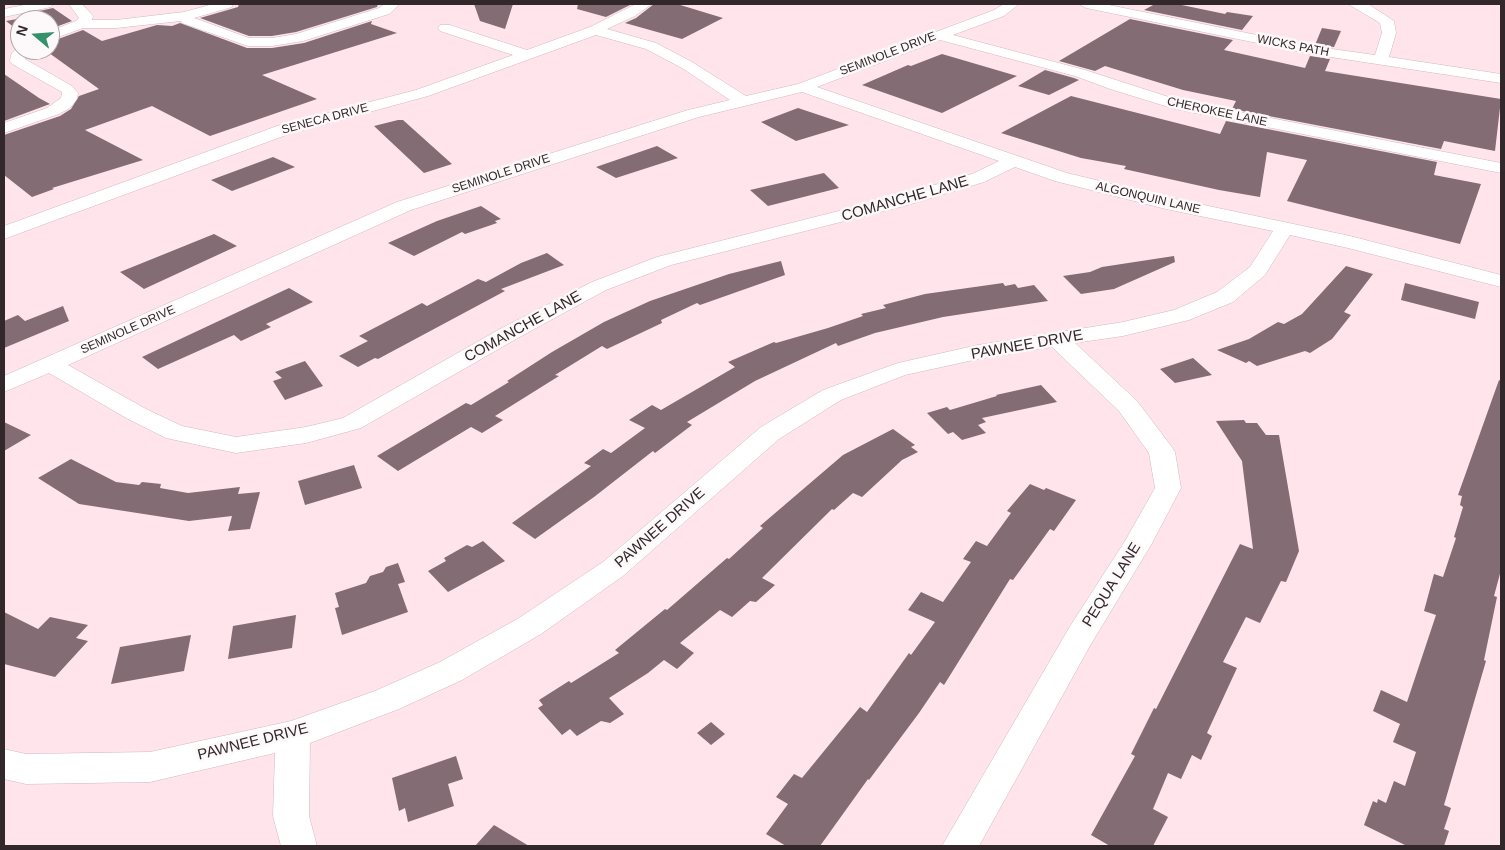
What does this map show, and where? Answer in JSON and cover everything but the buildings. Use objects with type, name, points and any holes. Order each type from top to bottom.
[{"type":"street","points":[[4,13],[46,4]]},
{"type":"street","points":[[75,4],[84,20]]},
{"type":"street","points":[[60,31],[84,20],[116,24],[184,10],[227,4]]},
{"type":"street","points":[[184,10],[187,20],[239,39],[248,42],[272,42],[298,38],[384,11],[393,4]]},
{"type":"street","name":"SENECA DRIVE","points":[[4,233],[283,130],[422,93],[524,54],[595,30],[645,4]]},
{"type":"street","name":"SEMINOLE DRIVE","points":[[4,385],[404,206],[625,134],[743,101],[803,87],[938,35],[999,14],[1013,4]]},
{"type":"street","name":"WICKS PATH","points":[[1086,4],[1311,50],[1501,79]]},
{"type":"street","points":[[1355,4],[1365,7],[1387,21],[1389,33],[1381,60]]},
{"type":"street","points":[[445,28],[524,54]]},
{"type":"street","points":[[595,30],[651,46],[687,65],[743,101]]},
{"type":"street","name":"CHEROKEE LANE","points":[[938,35],[1080,73],[1115,86],[1175,104],[1501,168]]},
{"type":"street","points":[[4,128],[53,111],[64,105],[69,99],[70,93],[66,88],[17,60]]},
{"type":"street","name":"ALGONQUIN LANE","points":[[803,87],[870,108],[1013,161],[1112,191],[1350,242],[1501,281]]},
{"type":"street","name":"COMANCHE LANE","points":[[50,364],[137,414],[174,432],[236,445],[306,436],[352,423],[508,334],[608,282],[664,261],[901,201],[970,181],[1013,161]]},
{"type":"street","name":"PAWNEE DRIVE","points":[[4,764],[26,769],[150,767],[293,734],[387,700],[451,671],[530,626],[613,569],[770,433],[832,395],[898,370],[978,352],[1123,329],[1181,316],[1225,297],[1258,272],[1285,227]]},
{"type":"street","name":"PEQUA LANE","points":[[960,846],[1075,645],[1137,545],[1168,488],[1162,452],[1128,406],[1057,340]]},
{"type":"street","points":[[293,734],[290,816],[299,846]]}]
